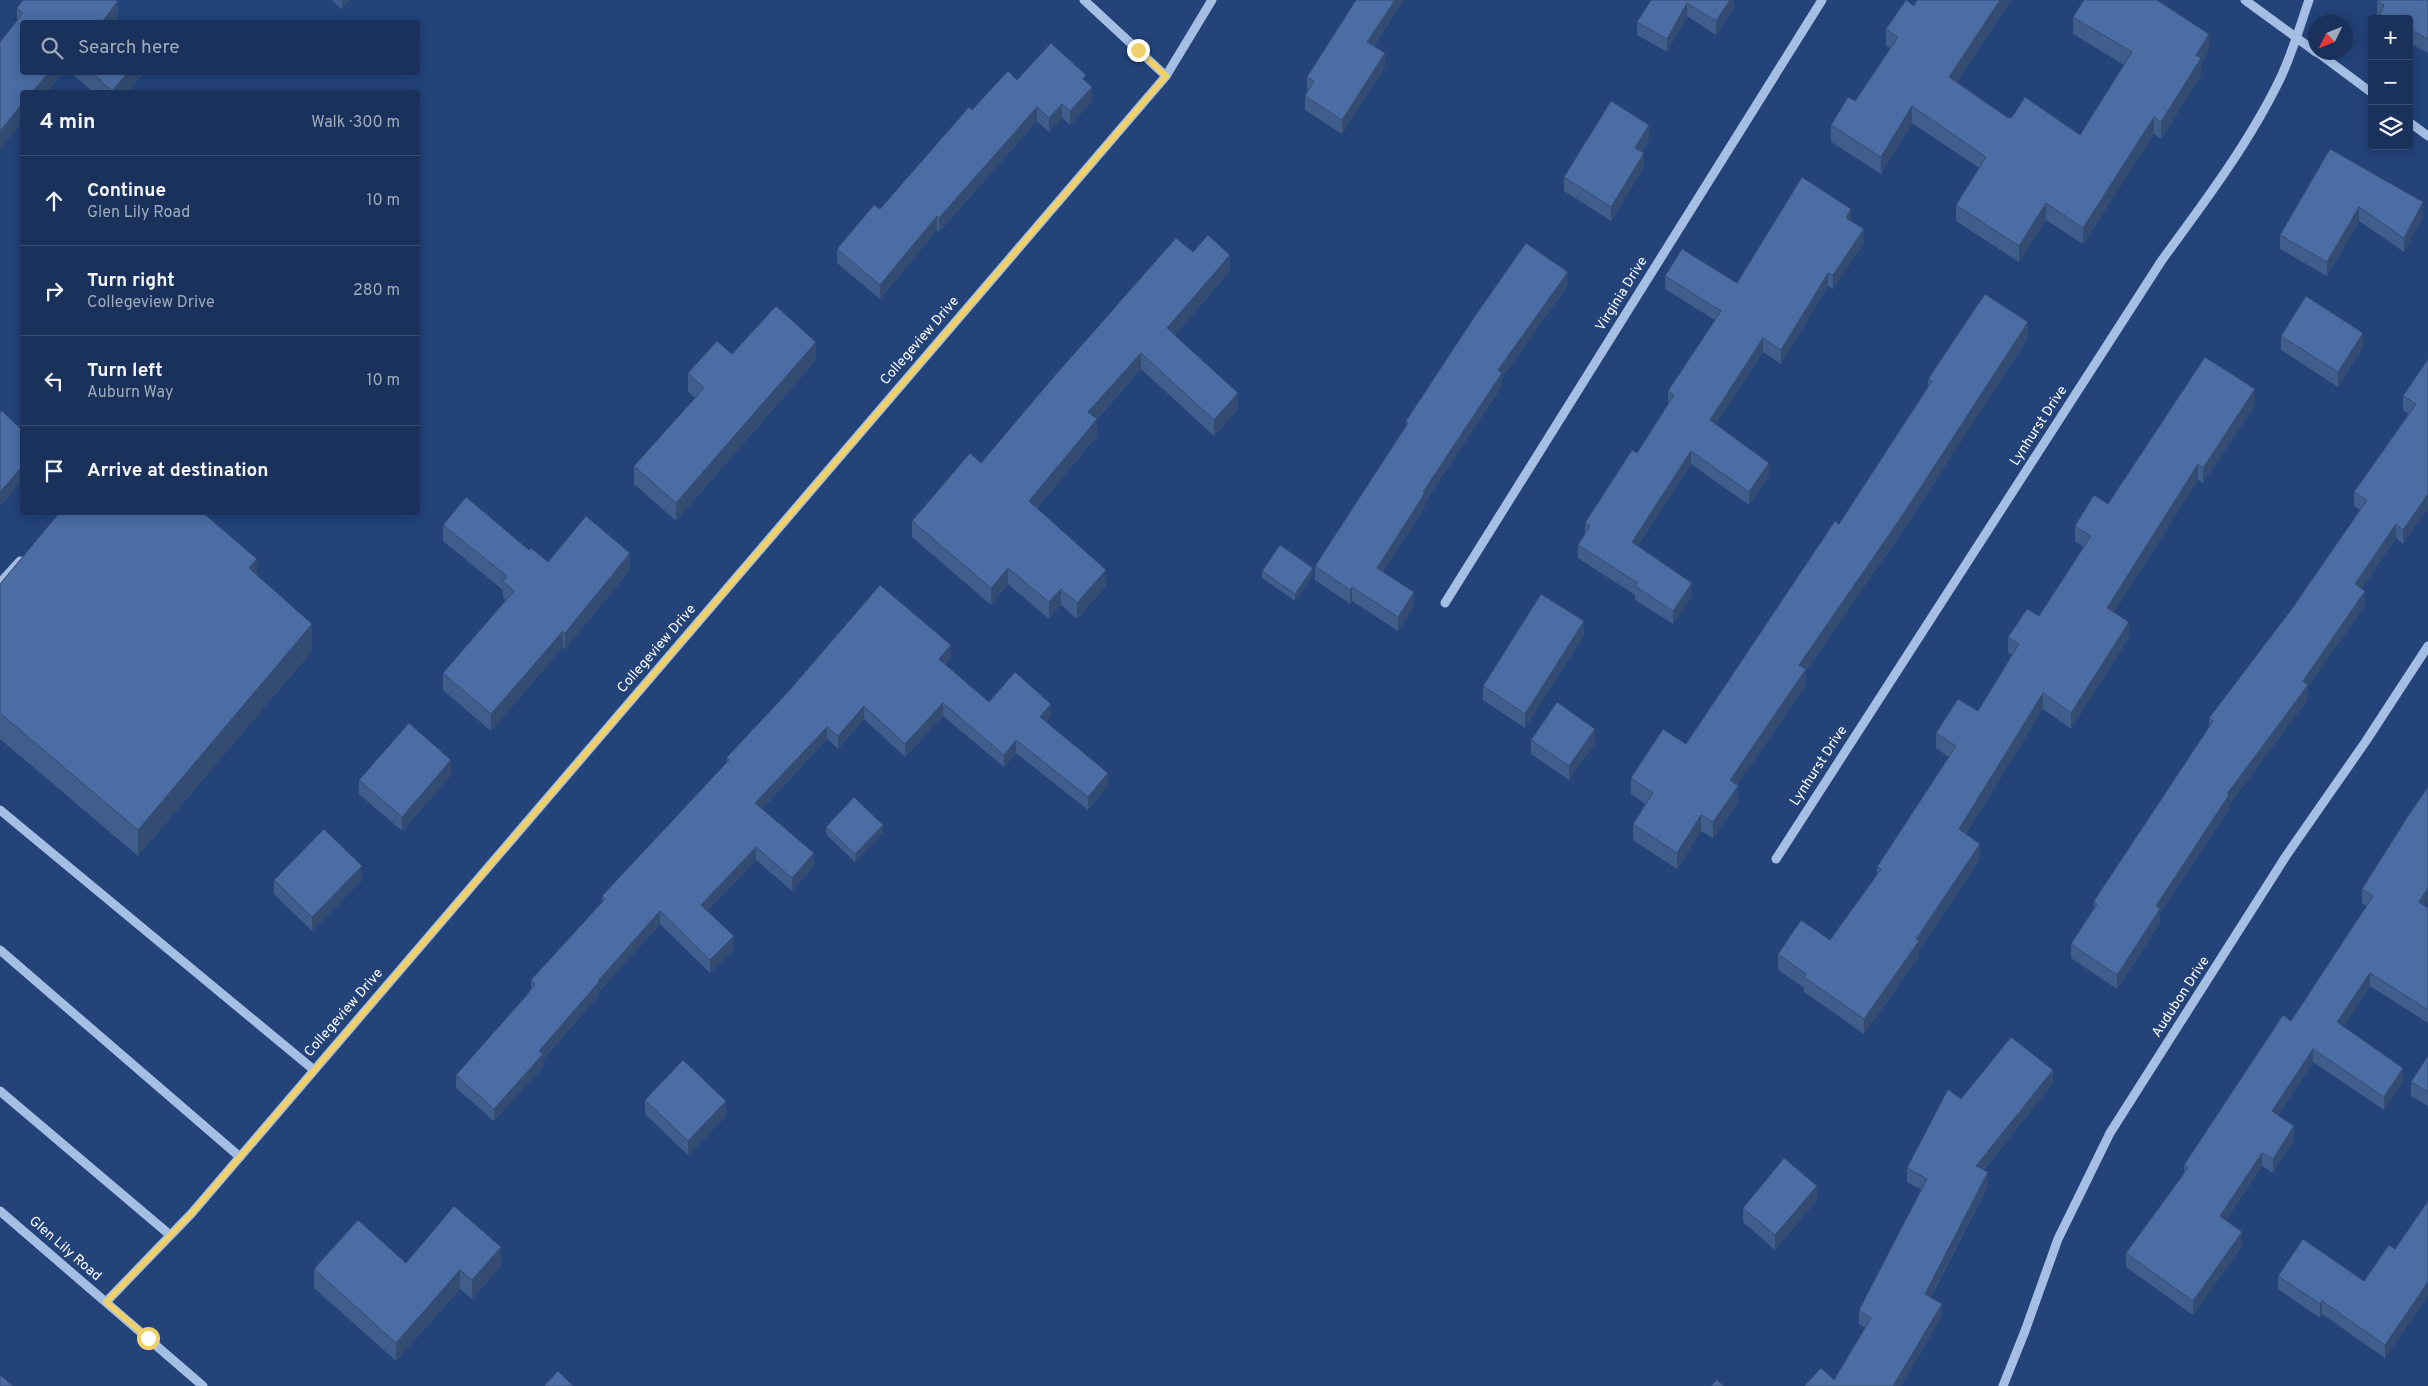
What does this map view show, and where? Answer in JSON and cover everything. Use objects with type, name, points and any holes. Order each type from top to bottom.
[{"type":"street","points":[[1084,0],[1166,76]]},
{"type":"street","name":"Collegeview Drive","points":[[106,1302],[170,1235],[240,1157],[1166,76],[1212,0]]},
{"type":"street","name":"Virginia Drive","points":[[1445,603],[1822,0]]},
{"type":"street","points":[[2245,0],[2308,46]]},
{"type":"street","name":"Lynhurst Drive","points":[[1776,859],[2162,260],[2220,178],[2267,104],[2281,77],[2308,0]]},
{"type":"street","points":[[2327,60],[2368,90]]},
{"type":"street","points":[[2413,125],[2428,136]]},
{"type":"street","points":[[0,583],[28,553]]},
{"type":"street","name":"Audubon Drive","points":[[2003,1386],[2058,1240],[2110,1134],[2286,856],[2428,646]]},
{"type":"street","points":[[0,810],[314,1070]]},
{"type":"street","points":[[0,950],[240,1157]]},
{"type":"street","points":[[0,1091],[170,1235]]},
{"type":"street","name":"Glen Lily Road","points":[[0,1211],[203,1386]]},
{"type":"building","points":[[23,0],[118,1],[104,20],[20,20],[20,75],[46,75],[34,90],[20,90],[20,106],[0,131],[0,42],[23,13],[17,8]]},
{"type":"building","points":[[1356,0],[1395,0],[1367,42],[1385,53],[1342,120],[1305,96],[1314,81],[1307,77]]},
{"type":"building","points":[[1651,0],[1730,0],[1716,21],[1687,3],[1667,39],[1637,22]]},
{"type":"building","points":[[1906,0],[1914,6],[1917,0],[2000,0],[1949,77],[2008,118],[2012,117],[2025,97],[2080,135],[2132,52],[2073,17],[2084,0],[2157,0],[2209,34],[2196,55],[2201,58],[2161,122],[2154,117],[2083,228],[2046,203],[2019,246],[1956,205],[1986,157],[1912,106],[1881,157],[1831,125],[1848,97],[1855,101],[1898,37],[1886,29]]},
{"type":"building","points":[[2428,0],[2428,39],[2413,31],[2413,15],[2382,15],[2380,14],[2384,5],[2377,1]]},
{"type":"building","points":[[1051,43],[1086,75],[1083,79],[1092,87],[1070,111],[1062,104],[1049,118],[1037,107],[939,218],[937,216],[880,285],[837,249],[874,205],[880,209],[969,107],[972,110],[1008,71],[1017,80]]},
{"type":"building","points":[[94,75],[125,75],[111,90]]},
{"type":"building","points":[[1611,101],[1649,125],[1635,148],[1644,153],[1611,207],[1564,177]]},
{"type":"building","points":[[2330,149],[2423,202],[2404,238],[2359,207],[2327,262],[2280,235]]},
{"type":"building","points":[[1802,177],[1851,209],[1846,218],[1864,229],[1833,275],[1828,273],[1781,350],[1763,338],[1710,420],[1769,463],[1749,492],[1691,451],[1632,542],[1692,583],[1673,611],[1635,586],[1638,583],[1578,545],[1590,526],[1585,523],[1632,450],[1637,453],[1674,395],[1668,391],[1721,311],[1665,276],[1682,249],[1737,283]]},
{"type":"building","points":[[1208,235],[1230,255],[1167,328],[1238,393],[1214,420],[1141,353],[1088,412],[1097,419],[1029,501],[1106,570],[1077,603],[1061,589],[1049,602],[1008,568],[991,588],[912,521],[970,453],[981,463],[1176,238],[1193,252]]},
{"type":"building","points":[[1526,243],[1568,272],[1498,370],[1502,373],[1423,492],[1425,493],[1377,568],[1414,592],[1398,617],[1352,587],[1350,590],[1315,566],[1408,423],[1406,421]]},
{"type":"building","points":[[1985,294],[2028,322],[1904,513],[1799,665],[1806,669],[1730,780],[1738,786],[1713,822],[1701,815],[1677,853],[1633,824],[1653,793],[1631,778],[1663,729],[1686,744],[1835,521],[1839,524],[1932,381],[1928,379]]},
{"type":"building","points":[[2306,296],[2363,333],[2338,372],[2281,336]]},
{"type":"building","points":[[776,306],[816,342],[676,503],[634,466],[704,388],[688,373],[717,341],[732,354]]},
{"type":"building","points":[[2205,357],[2255,389],[2203,468],[2198,464],[2107,608],[2129,622],[2071,713],[2043,693],[1959,829],[1980,844],[1916,939],[1919,941],[1864,1019],[1804,977],[1806,974],[1778,954],[1801,920],[1830,940],[1881,869],[1877,867],[1956,746],[1936,733],[1958,699],[1978,711],[2019,644],[2008,637],[2027,609],[2039,616],[2091,536],[2075,526],[2094,495],[2108,504]]},
{"type":"building","points":[[2428,359],[2428,494],[2403,530],[2396,524],[2355,584],[2365,591],[2303,681],[2308,685],[2227,794],[2229,795],[2156,906],[2160,909],[2117,975],[2071,944],[2097,904],[2094,901],[2213,721],[2209,718],[2291,610],[2367,500],[2354,492],[2416,404],[2403,396]]},
{"type":"building","points":[[2,411],[20,428],[20,469],[0,492],[0,412]]},
{"type":"building","points":[[466,497],[529,550],[531,548],[548,562],[586,516],[630,553],[565,633],[563,631],[491,714],[443,673],[514,591],[503,581],[507,576],[443,525]]},
{"type":"building","points":[[58,515],[206,515],[257,559],[249,568],[312,624],[138,830],[0,713],[0,584]]},
{"type":"building","points":[[1280,545],[1313,568],[1295,594],[1262,571]]},
{"type":"building","points":[[880,585],[951,645],[939,659],[989,702],[1015,672],[1051,704],[1040,717],[1108,773],[1088,797],[1016,740],[1004,755],[943,703],[905,744],[864,706],[838,736],[827,727],[755,803],[814,853],[792,878],[756,847],[701,905],[734,936],[710,960],[660,911],[539,1051],[543,1054],[494,1109],[456,1075],[526,996],[535,984],[531,980],[605,899],[602,896],[729,760],[727,757],[787,693]]},
{"type":"building","points":[[1541,594],[1584,621],[1525,714],[1483,686]]},
{"type":"building","points":[[1557,702],[1595,729],[1569,766],[1531,740]]},
{"type":"building","points":[[409,723],[451,760],[402,817],[359,780]]},
{"type":"building","points":[[2428,787],[2428,888],[2419,902],[2428,908],[2428,1010],[2370,973],[2337,1022],[2403,1068],[2384,1097],[2313,1049],[2272,1111],[2294,1126],[2273,1159],[2262,1153],[2220,1216],[2242,1232],[2193,1301],[2126,1253],[2188,1168],[2184,1165],[2283,1015],[2291,1021],[2373,896],[2362,889]]},
{"type":"building","points":[[854,797],[883,825],[855,854],[826,827]]},
{"type":"building","points":[[324,829],[362,866],[312,917],[274,880]]},
{"type":"building","points":[[2011,1037],[2053,1070],[1976,1166],[1988,1172],[1925,1294],[1942,1304],[1893,1386],[1804,1386],[1821,1368],[1834,1380],[1871,1318],[1859,1310],[1927,1179],[1907,1168],[1948,1089],[1961,1099]]},
{"type":"building","points":[[2428,1056],[2428,1092],[2411,1082]]},
{"type":"building","points":[[683,1060],[726,1101],[688,1141],[645,1100]]},
{"type":"building","points":[[1784,1158],[1817,1186],[1775,1235],[1743,1208]]},
{"type":"building","points":[[2428,1201],[2428,1282],[2385,1345],[2322,1301],[2320,1304],[2278,1276],[2303,1239],[2364,1281],[2389,1245],[2395,1249]]},
{"type":"building","points":[[454,1206],[501,1247],[472,1280],[460,1270],[396,1343],[314,1269],[358,1220],[406,1263]]},
{"type":"building","points":[[558,1371],[573,1386],[544,1386]]},
{"type":"building","points":[[0,1375],[13,1386],[0,1386]]},
{"type":"building","points":[[1717,1380],[1724,1386],[1711,1386]]},
{"type":"route","points":[[148,1338],[106,1302],[191,1214],[1166,76],[1138,50]]}]
